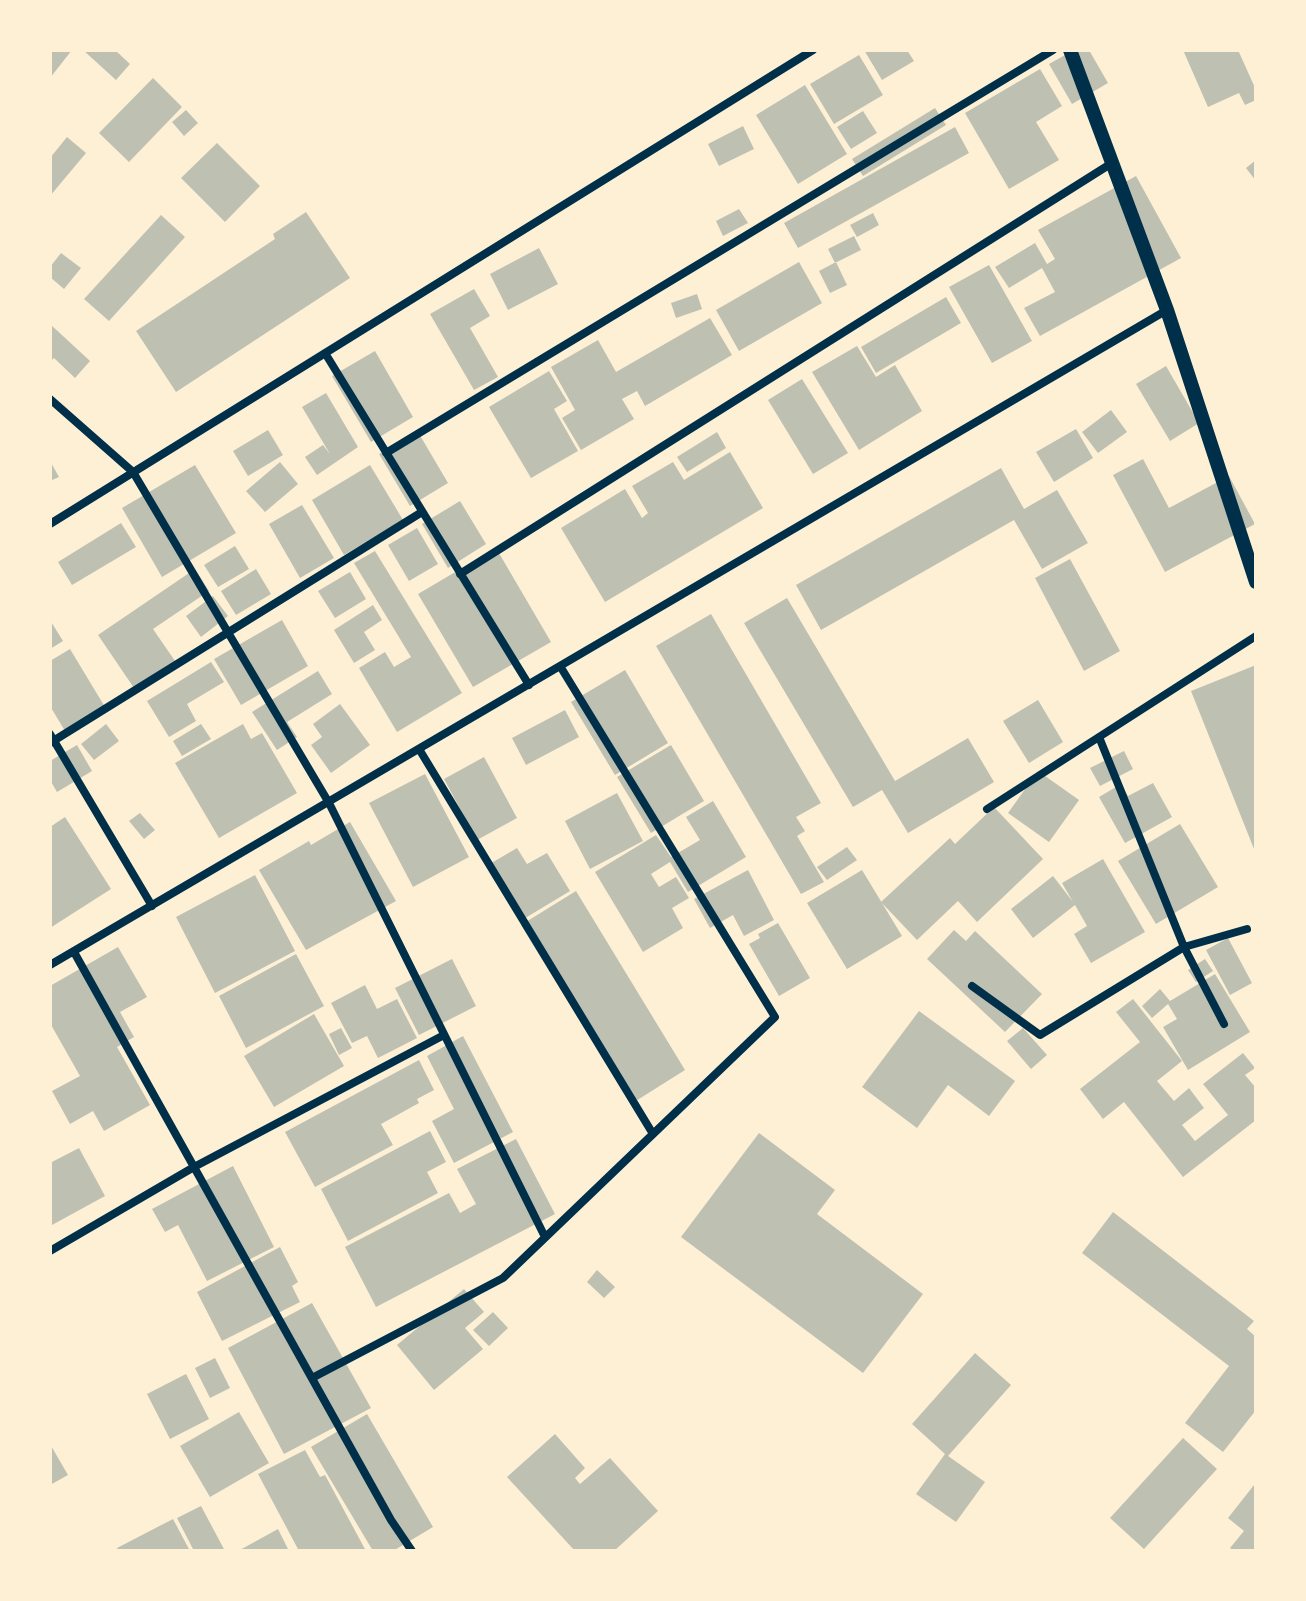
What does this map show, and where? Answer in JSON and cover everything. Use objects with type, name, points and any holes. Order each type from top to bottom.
[{"type":"street","points":[[50,524],[813,50]]},
{"type":"street","points":[[386,453],[1053,50]]},
{"type":"street","points":[[1070,50],[1167,310],[1256,582]]},
{"type":"street","points":[[460,574],[1112,163]]},
{"type":"street","points":[[50,965],[1167,310]]},
{"type":"street","points":[[325,353],[529,685]]},
{"type":"street","points":[[50,399],[133,472],[228,632],[329,803],[545,1237]]},
{"type":"street","points":[[152,906],[51,739],[422,512]]},
{"type":"street","points":[[987,809],[1256,636]]},
{"type":"street","points":[[312,1378],[503,1278],[775,1017],[560,666]]},
{"type":"street","points":[[1099,737],[1184,947],[1224,1024]]},
{"type":"street","points":[[419,749],[653,1134]]},
{"type":"street","points":[[972,986],[1040,1035],[1184,947],[1247,929]]},
{"type":"street","points":[[74,952],[391,1520],[412,1551]]},
{"type":"street","points":[[50,1251],[194,1167],[444,1035]]},
{"type":"building","points":[[50,50],[72,50],[50,78]]},
{"type":"building","points":[[83,50],[115,50],[130,64],[116,80]]},
{"type":"building","points":[[864,50],[907,50],[914,61],[882,80]]},
{"type":"building","points":[[1074,50],[1089,50],[1108,83],[1072,104],[1049,64]]},
{"type":"building","points":[[1183,50],[1238,50],[1256,90],[1256,100],[1245,105],[1239,93],[1208,107]]},
{"type":"building","points":[[859,55],[883,95],[834,124],[810,84]]},
{"type":"building","points":[[1040,69],[1062,106],[1036,122],[1059,160],[1009,189],[965,113]]},
{"type":"building","points":[[153,78],[182,107],[129,162],[99,133]]},
{"type":"building","points":[[805,85],[847,154],[798,184],[756,115]]},
{"type":"building","points":[[935,108],[946,125],[863,176],[852,159]]},
{"type":"building","points":[[186,110],[198,123],[184,136],[172,122]]},
{"type":"building","points":[[863,111],[877,133],[851,149],[837,127]]},
{"type":"building","points":[[743,126],[754,149],[719,166],[708,144]]},
{"type":"building","points":[[955,127],[969,153],[798,248],[784,223]]},
{"type":"building","points":[[67,137],[86,153],[50,196],[50,158]]},
{"type":"building","points":[[217,143],[260,186],[225,222],[181,178]]},
{"type":"building","points":[[1256,160],[1256,181],[1246,168]]},
{"type":"building","points":[[1136,176],[1181,258],[1040,336],[1024,308],[1055,292],[1042,268],[1009,288],[995,267],[1035,243],[1047,264],[1055,259],[1038,230]]},
{"type":"building","points":[[739,209],[748,223],[723,236],[716,221]]},
{"type":"building","points":[[306,212],[350,278],[176,392],[136,331],[275,239],[273,234]]},
{"type":"building","points":[[873,213],[879,225],[857,237],[850,225]]},
{"type":"building","points":[[161,215],[185,237],[109,321],[84,299]]},
{"type":"building","points":[[854,236],[861,250],[835,263],[828,249]]},
{"type":"building","points":[[539,248],[558,284],[508,310],[490,274]]},
{"type":"building","points":[[61,253],[81,268],[64,289],[50,277],[50,267]]},
{"type":"building","points":[[799,262],[822,303],[739,351],[716,310]]},
{"type":"building","points":[[836,262],[847,285],[830,293],[819,271]]},
{"type":"building","points":[[989,265],[1032,341],[992,363],[949,287]]},
{"type":"building","points":[[474,289],[490,316],[470,328],[498,377],[474,390],[430,314]]},
{"type":"building","points":[[697,294],[702,309],[676,318],[671,303]]},
{"type":"building","points":[[946,297],[961,323],[876,373],[861,347]]},
{"type":"building","points":[[710,318],[732,355],[645,406],[637,391],[622,399],[634,419],[581,450],[562,418],[575,410],[551,367],[598,340],[616,372]]},
{"type":"building","points":[[50,324],[90,361],[75,378],[54,358],[50,362]]},
{"type":"building","points":[[857,346],[876,377],[895,365],[922,411],[859,450],[812,372]]},
{"type":"building","points":[[375,351],[413,417],[371,442],[332,376]]},
{"type":"building","points":[[1166,366],[1199,423],[1170,441],[1136,384]]},
{"type":"building","points":[[549,371],[567,401],[554,409],[578,451],[531,478],[489,407]]},
{"type":"building","points":[[802,379],[848,453],[813,474],[768,400]]},
{"type":"building","points":[[326,393],[358,447],[317,475],[305,457],[323,445],[330,454],[302,407]]},
{"type":"building","points":[[1111,410],[1127,432],[1098,453],[1082,432]]},
{"type":"building","points":[[1076,429],[1093,458],[1054,482],[1036,452]]},
{"type":"building","points":[[268,430],[283,455],[248,476],[233,451]]},
{"type":"building","points":[[418,432],[448,483],[410,506],[379,454]]},
{"type":"building","points":[[717,432],[726,448],[687,472],[677,457]]},
{"type":"building","points":[[730,452],[763,508],[605,602],[561,528],[625,489],[642,518],[648,513],[632,486],[673,462],[684,480]]},
{"type":"building","points":[[1143,459],[1169,508],[1229,476],[1255,524],[1165,572],[1113,475]]},
{"type":"building","points":[[50,461],[59,477],[50,481]]},
{"type":"building","points":[[280,462],[298,484],[265,512],[246,491]]},
{"type":"building","points":[[195,465],[236,533],[162,577],[122,508]]},
{"type":"building","points":[[370,465],[403,520],[344,555],[312,500]]},
{"type":"building","points":[[1001,468],[1024,509],[1057,490],[1088,543],[1042,569],[1014,520],[821,630],[796,585]]},
{"type":"building","points":[[460,501],[486,544],[448,568],[422,524]]},
{"type":"building","points":[[302,505],[334,558],[300,578],[269,524]]},
{"type":"building","points":[[121,523],[136,547],[72,585],[58,562]]},
{"type":"building","points":[[417,528],[438,564],[409,581],[388,545]]},
{"type":"building","points":[[235,546],[249,569],[218,587],[204,565]]},
{"type":"building","points":[[496,548],[551,642],[473,687],[418,594]]},
{"type":"building","points":[[375,551],[462,693],[397,732],[359,668],[385,652],[394,667],[411,657],[354,563]]},
{"type":"building","points":[[1070,559],[1120,651],[1084,671],[1035,578]]},
{"type":"building","points":[[195,569],[209,591],[153,629],[175,661],[134,688],[98,635]]},
{"type":"building","points":[[256,569],[271,594],[236,615],[221,591]]},
{"type":"building","points":[[350,572],[366,599],[335,618],[318,591]]},
{"type":"building","points":[[213,596],[228,616],[201,637],[186,616]]},
{"type":"building","points":[[787,598],[895,781],[968,738],[994,782],[908,833],[882,790],[853,807],[744,623]]},
{"type":"building","points":[[373,605],[382,620],[364,632],[375,650],[354,663],[334,630]]},
{"type":"building","points":[[711,614],[821,803],[796,817],[805,831],[797,836],[824,882],[801,894],[656,646]]},
{"type":"building","points":[[50,620],[63,641],[50,649]]},
{"type":"building","points":[[282,620],[308,666],[241,705],[214,659]]},
{"type":"building","points":[[70,649],[105,707],[65,731],[50,706],[50,661]]},
{"type":"building","points":[[211,662],[224,682],[187,704],[196,721],[169,737],[147,701]]},
{"type":"building","points":[[1256,665],[1256,854],[1191,691]]},
{"type":"building","points":[[625,670],[668,743],[615,775],[571,702]]},
{"type":"building","points":[[318,671],[332,694],[287,722],[297,737],[277,750],[252,712]]},
{"type":"building","points":[[1038,700],[1063,742],[1029,763],[1003,721]]},
{"type":"building","points":[[340,704],[370,745],[331,773],[311,745],[322,737],[313,724]]},
{"type":"building","points":[[565,710],[579,737],[526,765],[512,738]]},
{"type":"building","points":[[106,724],[119,741],[94,760],[81,744]]},
{"type":"building","points":[[201,724],[211,739],[182,756],[173,741]]},
{"type":"building","points":[[243,724],[251,739],[262,733],[297,793],[219,838],[175,763]]},
{"type":"building","points":[[77,745],[92,771],[57,792],[50,780],[50,761]]},
{"type":"building","points":[[671,745],[704,801],[651,833],[617,777]]},
{"type":"building","points":[[1124,751],[1133,769],[1100,786],[1090,768]]},
{"type":"building","points":[[484,757],[517,818],[477,840],[444,779]]},
{"type":"building","points":[[1038,771],[1079,800],[1049,842],[1008,813]]},
{"type":"building","points":[[425,774],[469,857],[413,887],[369,803]]},
{"type":"building","points":[[1153,783],[1172,817],[1125,843],[1099,797],[1121,784],[1128,796]]},
{"type":"building","points":[[617,793],[643,841],[590,869],[565,821]]},
{"type":"building","points":[[713,801],[746,857],[688,892],[670,862],[651,874],[659,887],[676,877],[689,898],[672,908],[683,928],[643,952],[595,872],[656,835],[671,857],[700,840],[686,817]]},
{"type":"building","points":[[994,807],[1043,859],[977,922],[958,901],[917,940],[881,902],[950,838],[955,844]]},
{"type":"building","points":[[140,813],[155,830],[144,839],[129,821]]},
{"type":"building","points":[[65,817],[111,889],[50,928],[50,827]]},
{"type":"building","points":[[350,822],[396,901],[306,950],[259,870]]},
{"type":"building","points":[[1180,824],[1218,887],[1156,924],[1118,861]]},
{"type":"building","points":[[847,847],[857,860],[827,880],[817,867]]},
{"type":"building","points":[[517,848],[527,864],[547,853],[570,891],[522,920],[488,865]]},
{"type":"building","points":[[1103,859],[1145,932],[1091,963],[1074,934],[1087,926],[1075,905],[1033,938],[1011,909],[1053,876],[1073,902],[1062,883]]},
{"type":"building","points":[[748,870],[774,920],[744,936],[733,915],[710,928],[694,899]]},
{"type":"building","points":[[862,870],[902,936],[847,969],[807,903]]},
{"type":"building","points":[[255,875],[295,951],[215,993],[176,917]]},
{"type":"building","points":[[576,891],[685,1070],[631,1104],[521,925]]},
{"type":"building","points":[[778,923],[810,978],[779,996],[749,944],[760,938],[758,934]]},
{"type":"building","points":[[954,930],[966,941],[975,931],[1042,994],[1005,1032],[927,959]]},
{"type":"building","points":[[1228,938],[1252,983],[1230,995],[1206,950]]},
{"type":"building","points":[[118,947],[147,997],[120,1012],[134,1037],[117,1047],[150,1105],[104,1131],[93,1111],[70,1124],[52,1091],[80,1076],[50,1023],[50,986]]},
{"type":"building","points":[[296,954],[324,1006],[246,1048],[219,996]]},
{"type":"building","points":[[452,959],[476,1006],[419,1035],[395,988]]},
{"type":"building","points":[[1205,959],[1213,971],[1196,982],[1188,970]]},
{"type":"building","points":[[1215,974],[1250,1032],[1188,1070],[1163,1027],[1177,1019],[1168,1004],[1152,1018],[1142,1006],[1160,989],[1170,1001]]},
{"type":"building","points":[[365,985],[377,1009],[397,999],[417,1038],[378,1058],[367,1036],[352,1043],[331,1003]]},
{"type":"building","points":[[1133,999],[1182,1061],[1157,1081],[1174,1101],[1189,1088],[1204,1108],[1182,1125],[1195,1141],[1228,1115],[1203,1084],[1243,1053],[1255,1068],[1245,1075],[1256,1088],[1256,1120],[1183,1177],[1124,1102],[1103,1119],[1080,1089],[1140,1042],[1116,1012]]},
{"type":"building","points":[[919,1011],[1015,1081],[989,1116],[948,1085],[917,1128],[862,1087]]},
{"type":"building","points":[[314,1014],[344,1066],[274,1107],[244,1056]]},
{"type":"building","points":[[341,1028],[352,1048],[339,1055],[329,1034]]},
{"type":"building","points":[[1023,1028],[1047,1055],[1031,1069],[1007,1041]]},
{"type":"building","points":[[463,1036],[513,1132],[454,1163],[432,1121],[454,1109],[427,1056]]},
{"type":"building","points":[[419,1060],[434,1090],[417,1099],[419,1103],[381,1124],[393,1145],[315,1187],[285,1132]]},
{"type":"building","points":[[430,1131],[446,1162],[427,1172],[438,1193],[348,1241],[321,1189]]},
{"type":"building","points":[[759,1133],[835,1190],[817,1214],[923,1294],[863,1373],[681,1237]]},
{"type":"building","points":[[516,1139],[555,1214],[376,1307],[345,1247],[449,1193],[460,1213],[476,1204],[457,1169]]},
{"type":"building","points":[[79,1148],[105,1196],[52,1225],[50,1163]]},
{"type":"building","points":[[233,1166],[274,1247],[207,1281],[178,1225],[165,1232],[152,1209]]},
{"type":"building","points":[[1113,1212],[1254,1321],[1247,1329],[1256,1337],[1256,1410],[1223,1452],[1185,1423],[1229,1366],[1082,1253]]},
{"type":"building","points":[[280,1247],[298,1282],[292,1286],[300,1302],[222,1341],[197,1292]]},
{"type":"building","points":[[597,1270],[615,1287],[604,1298],[587,1282]]},
{"type":"building","points":[[464,1289],[484,1312],[465,1328],[483,1349],[434,1390],[397,1345]]},
{"type":"building","points":[[312,1303],[371,1408],[284,1454],[228,1348]]},
{"type":"building","points":[[493,1312],[508,1328],[489,1346],[473,1330]]},
{"type":"building","points":[[975,1353],[1011,1385],[948,1456],[985,1482],[956,1522],[916,1494],[945,1454],[912,1424]]},
{"type":"building","points":[[215,1358],[230,1388],[210,1398],[195,1368]]},
{"type":"building","points":[[186,1374],[209,1419],[170,1439],[147,1394]]},
{"type":"building","points":[[239,1412],[269,1463],[210,1497],[180,1446]]},
{"type":"building","points":[[367,1414],[433,1527],[393,1551],[373,1551],[311,1447]]},
{"type":"building","points":[[555,1434],[585,1468],[575,1478],[580,1484],[610,1458],[658,1511],[614,1551],[575,1551],[507,1477]]},
{"type":"building","points":[[1183,1438],[1217,1469],[1144,1549],[1110,1518]]},
{"type":"building","points":[[50,1444],[68,1475],[50,1485]]},
{"type":"building","points":[[305,1450],[320,1477],[325,1475],[366,1551],[299,1551],[258,1474]]},
{"type":"building","points":[[1254,1485],[1256,1551],[1234,1551],[1230,1548],[1244,1531],[1228,1518]]},
{"type":"building","points":[[201,1506],[225,1551],[194,1551],[177,1518]]},
{"type":"building","points":[[173,1519],[190,1551],[119,1551],[117,1548]]},
{"type":"building","points":[[278,1529],[289,1551],[238,1551]]}]
